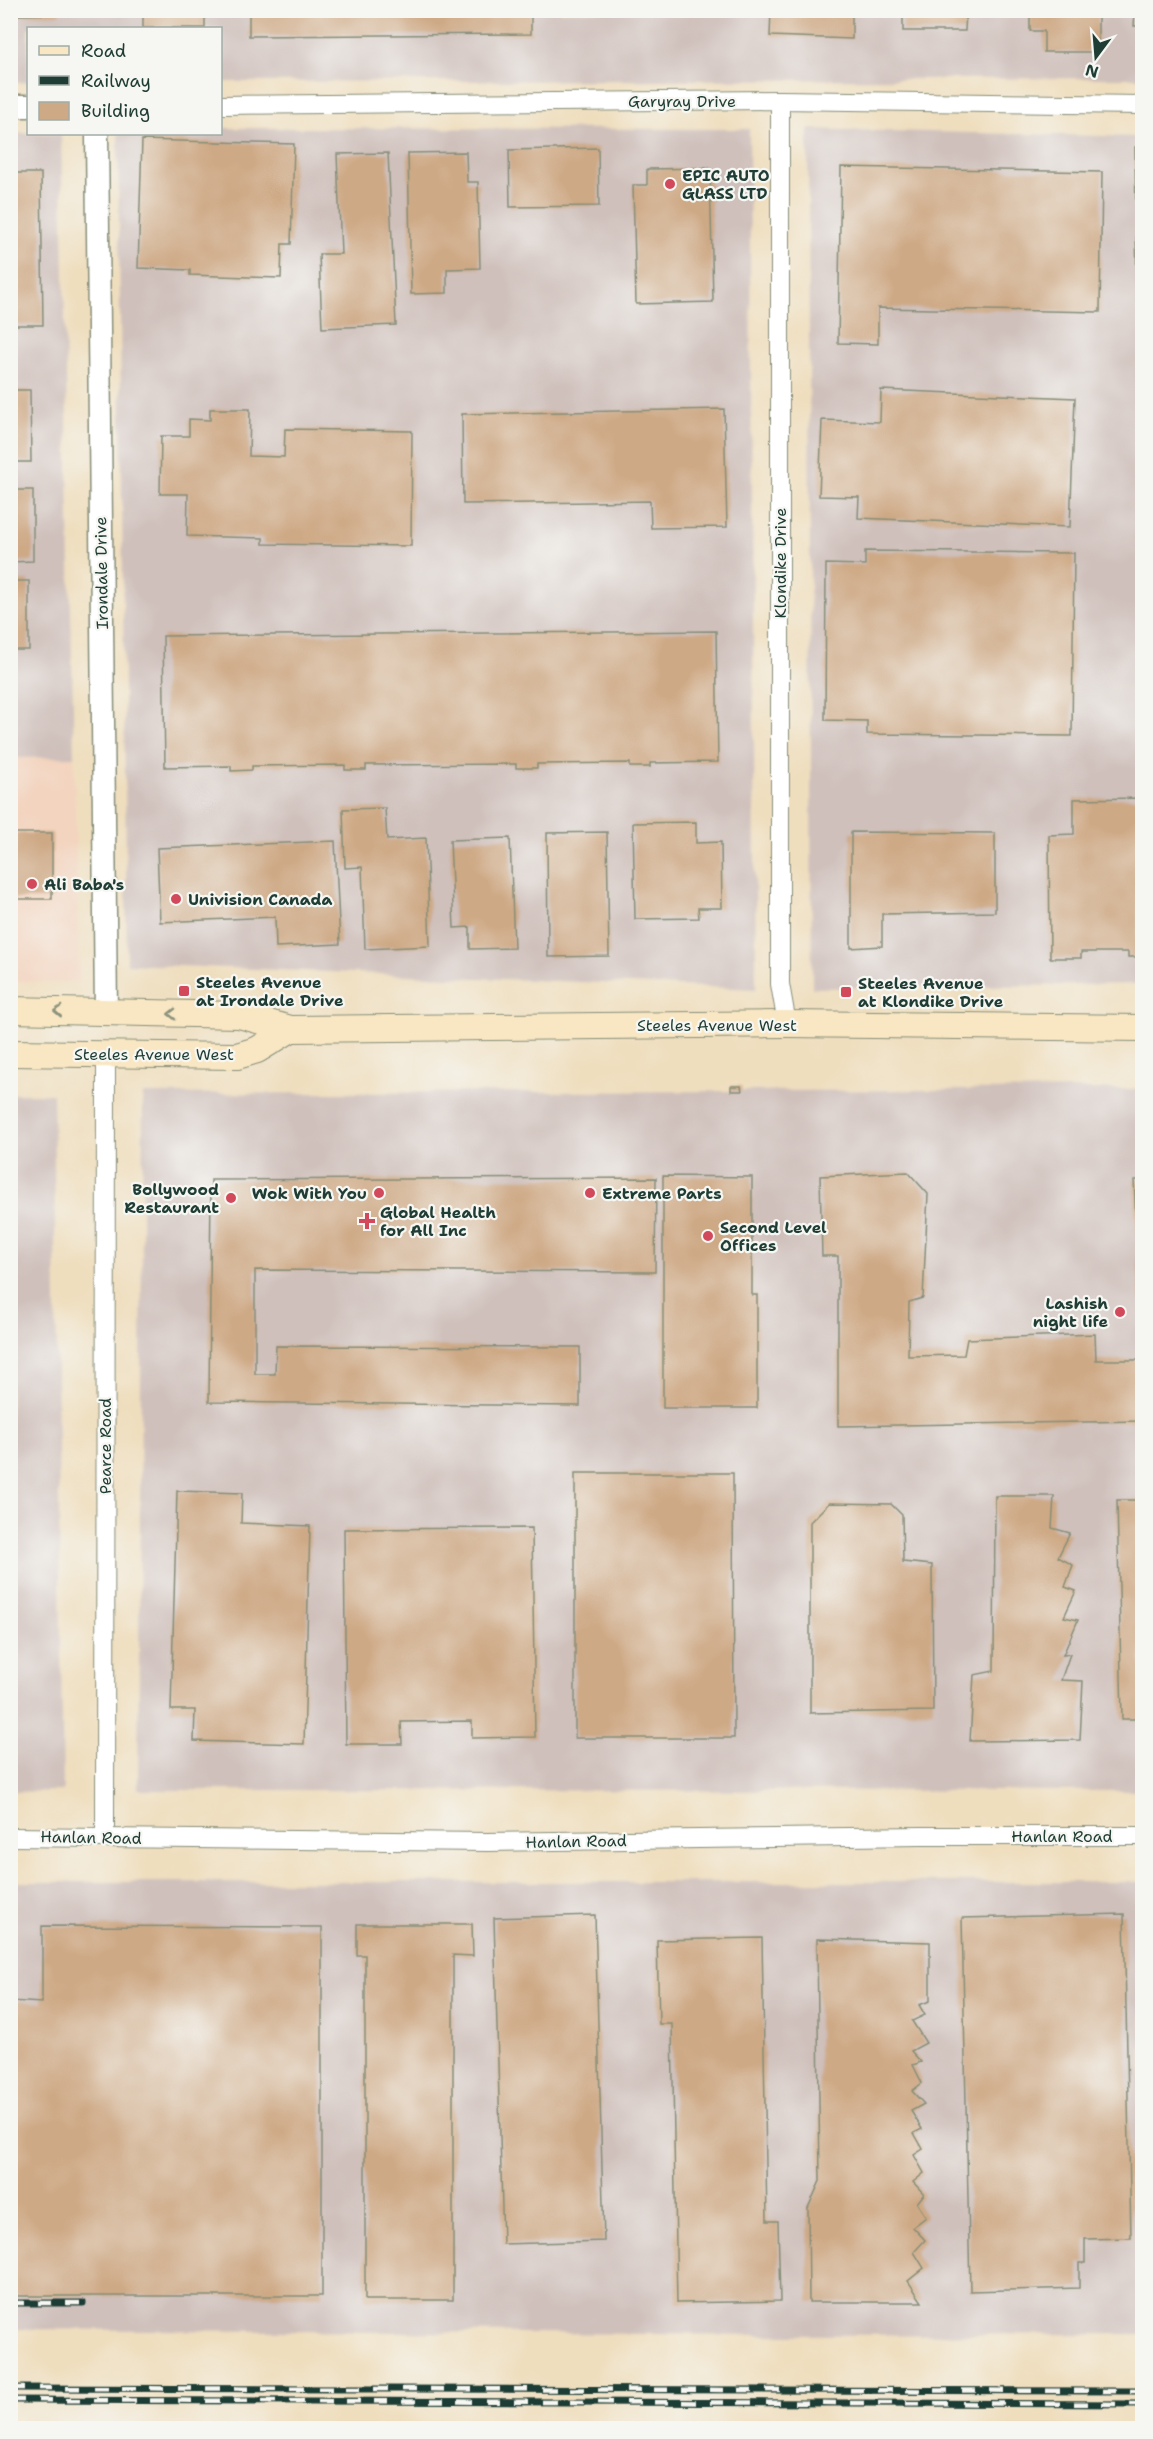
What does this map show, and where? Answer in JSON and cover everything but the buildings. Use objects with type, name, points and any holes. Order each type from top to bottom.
[{"type":"main road","name":"Steeles Avenue West","points":[[10,1010],[239,1015],[291,1029],[787,1024],[1143,1028]]},
{"type":"main road","points":[[106,1013],[106,1054]]},
{"type":"main road","name":"Steeles Avenue West","points":[[10,1053],[237,1056],[257,1050],[291,1029]]},
{"type":"street","name":"Garyray Drive","points":[[222,105],[780,100],[1143,105]]},
{"type":"street","name":"Klondike Drive","points":[[780,100],[780,984],[787,1024]]},
{"type":"street","points":[[10,106],[27,106]]},
{"type":"street","name":"Irondale Drive","points":[[97,135],[106,1013]]},
{"type":"street","name":"Pearce Road","points":[[105,1838],[106,1054]]},
{"type":"street","name":"Hanlan Road","points":[[10,1837],[488,1842],[937,1836],[1143,1836]]},
{"type":"shaded area","points":[[10,11],[1142,11],[1142,78],[222,82],[222,27],[27,27],[27,82],[11,83]]},
{"type":"shaded area","points":[[222,128],[749,129],[756,989],[127,964],[118,135],[222,135]]},
{"type":"shaded area","points":[[808,129],[1142,137],[1142,984],[812,988]]},
{"type":"shaded area","points":[[10,133],[61,135],[74,757],[11,758]]},
{"type":"shaded area","points":[[74,757],[79,982],[11,982],[10,758]]},
{"type":"shaded area","points":[[1142,1089],[1142,1791],[138,1790],[143,1094]]},
{"type":"shaded area","points":[[10,1094],[53,1094],[63,1791],[11,1792]]},
{"type":"shaded area","points":[[11,1882],[1142,1882],[1142,2334],[769,2335],[11,2329]]},
{"type":"railway","points":[[10,2303],[83,2303]]},
{"type":"railway","points":[[10,2388],[1142,2391]]},
{"type":"railway","points":[[10,2400],[1142,2404]]},
{"type":"place","name":"EPIC AUTO GLASS LTD","points":[[670,184]]},
{"type":"place","name":"Ali Baba's","points":[[32,884]]},
{"type":"place","name":"Univision Canada","points":[[176,899]]},
{"type":"place","name":"Steeles Avenue at Irondale Drive","points":[[184,991]]},
{"type":"place","name":"Steeles Avenue at Klondike Drive","points":[[846,992]]},
{"type":"place","name":"Wok With You","points":[[379,1193]]},
{"type":"place","name":"Extreme Parts","points":[[590,1193]]},
{"type":"place","name":"Bollywood Restaurant","points":[[231,1198]]},
{"type":"place","name":"Global Health for All Inc","points":[[367,1221]]},
{"type":"place","name":"Second Level Offices","points":[[708,1236]]},
{"type":"place","name":"Lashish night life","points":[[1120,1312]]}]
